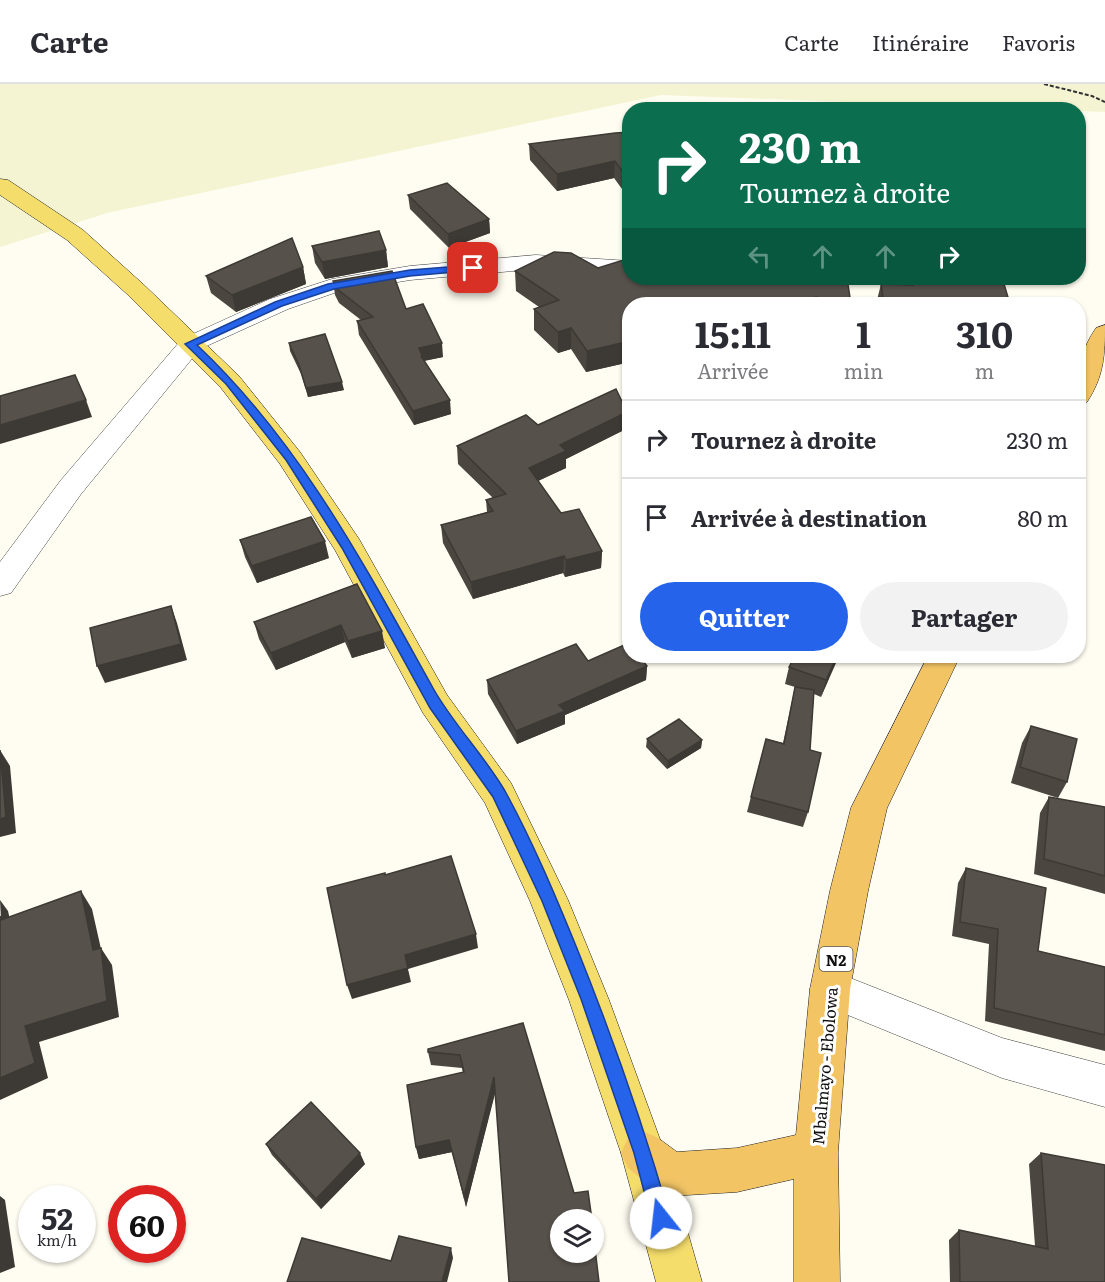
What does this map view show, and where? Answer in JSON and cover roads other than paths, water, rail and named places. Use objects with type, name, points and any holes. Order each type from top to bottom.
[{"type":"highway","points":[[1086,377],[1105,333]]},
{"type":"highway","name":"Mbalmayo - Ebolowa","points":[[817,1282],[816,1152],[830,989],[849,891],[869,808],[941,663]]},
{"type":"highway","points":[[643,1153],[671,1174],[737,1170],[816,1152]]},
{"type":"main road","points":[[0,185],[75,236],[135,288],[230,381],[290,458],[348,546],[435,704],[498,794],[549,900],[589,999],[643,1153],[679,1282]]},
{"type":"street","points":[[0,585],[71,487],[191,344],[279,304],[332,286],[410,273],[536,262],[622,267]]},
{"type":"street","points":[[830,989],[1002,1058],[1105,1086]]}]
